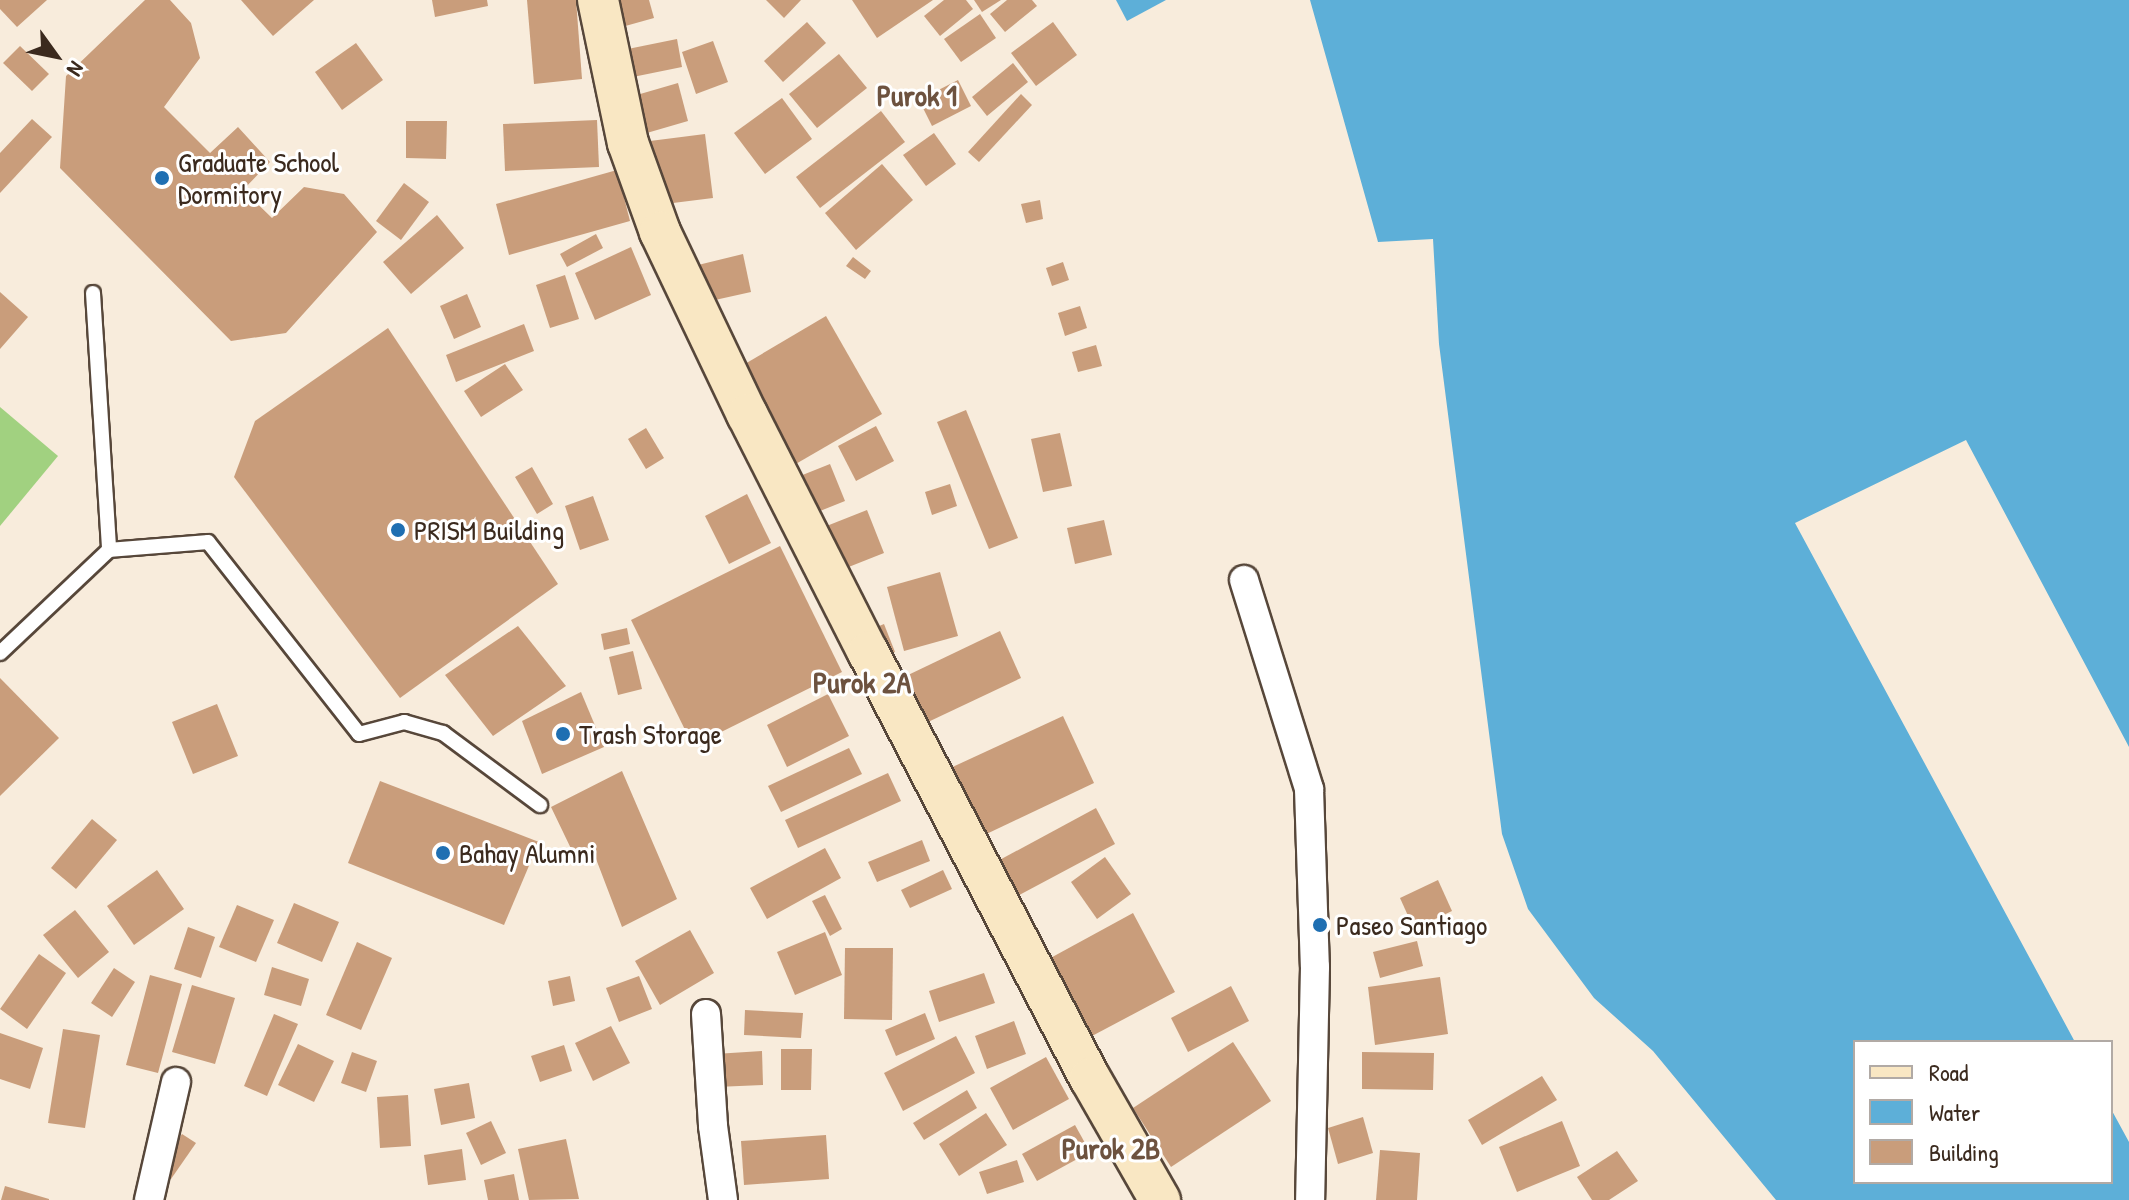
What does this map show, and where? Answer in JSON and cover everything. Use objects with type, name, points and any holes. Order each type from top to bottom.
[{"type":"street","points":[[598,0],[628,143],[660,232],[747,414],[861,638],[1090,1078],[1160,1200]]},
{"type":"street","points":[[1244,580],[1309,789],[1315,967],[1310,1200]]},
{"type":"street","points":[[706,1014],[713,1126],[723,1200]]},
{"type":"street","points":[[149,1200],[176,1082]]},
{"type":"lane","points":[[93,293],[109,550]]},
{"type":"lane","points":[[0,653],[109,550],[208,542],[359,734],[404,722],[443,733],[540,805]]},
{"type":"green space","points":[[0,407],[58,456],[0,526]]},
{"type":"water","points":[[1116,0],[1166,0],[1127,21]]},
{"type":"water","points":[[1310,0],[2129,0],[2129,747],[1966,440],[1795,523],[2074,1040],[1853,1040],[1853,1184],[2113,1184],[2113,1113],[2129,1142],[2129,1200],[1776,1200],[1653,1051],[1594,998],[1528,909],[1502,834],[1439,344],[1433,239],[1378,242]]},
{"type":"building","points":[[0,0],[47,0],[17,27],[0,9]]},
{"type":"building","name":"Graduate School Dormitory","points":[[145,0],[170,0],[191,23],[200,58],[164,107],[210,153],[238,127],[270,162],[243,190],[272,218],[304,187],[344,194],[377,232],[286,333],[231,341],[60,168],[66,76]]},
{"type":"building","points":[[241,0],[314,0],[273,36]]},
{"type":"building","points":[[432,0],[487,0],[488,6],[435,17]]},
{"type":"building","points":[[527,0],[576,0],[582,79],[534,84]]},
{"type":"building","points":[[603,0],[649,0],[654,18],[611,30]]},
{"type":"building","points":[[766,0],[801,0],[784,18]]},
{"type":"building","points":[[852,0],[933,0],[877,38]]},
{"type":"building","points":[[944,0],[966,0],[973,9],[940,36],[924,16]]},
{"type":"building","points":[[974,0],[1001,0],[982,12]]},
{"type":"building","points":[[1007,0],[1032,0],[1037,6],[1005,32],[990,14]]},
{"type":"building","points":[[980,14],[996,38],[961,62],[944,39]]},
{"type":"building","points":[[807,22],[826,43],[783,82],[764,61]]},
{"type":"building","points":[[1053,22],[1077,55],[1036,86],[1011,53]]},
{"type":"building","points":[[677,39],[682,67],[618,80],[613,52]]},
{"type":"building","points":[[713,41],[728,82],[696,94],[682,52]]},
{"type":"building","points":[[356,43],[383,80],[342,110],[315,72]]},
{"type":"building","points":[[20,46],[49,74],[32,91],[3,63]]},
{"type":"building","points":[[839,54],[867,88],[817,128],[789,94]]},
{"type":"building","points":[[1013,63],[1028,82],[987,116],[972,97]]},
{"type":"building","points":[[958,80],[971,106],[932,126],[919,100]]},
{"type":"building","points":[[678,83],[688,121],[633,137],[623,99]]},
{"type":"building","points":[[1021,94],[1032,105],[979,162],[968,152]]},
{"type":"building","points":[[782,98],[812,139],[765,174],[734,133]]},
{"type":"building","points":[[881,111],[905,142],[820,208],[796,177]]},
{"type":"building","points":[[32,119],[52,137],[0,193],[0,153]]},
{"type":"building","points":[[597,120],[599,167],[505,171],[503,124]]},
{"type":"building","points":[[406,121],[447,121],[446,159],[406,158]]},
{"type":"building","points":[[934,133],[956,164],[926,186],[903,155]]},
{"type":"building","points":[[705,134],[713,198],[657,205],[650,141]]},
{"type":"building","points":[[882,164],[913,200],[856,250],[825,213]]},
{"type":"building","points":[[617,170],[630,221],[509,255],[496,204]]},
{"type":"building","points":[[404,183],[429,202],[401,240],[376,221]]},
{"type":"building","points":[[1040,200],[1043,219],[1026,223],[1021,204]]},
{"type":"building","points":[[437,215],[464,248],[411,294],[383,262]]},
{"type":"building","points":[[596,234],[603,248],[567,267],[560,254]]},
{"type":"building","points":[[631,247],[651,295],[595,320],[575,273]]},
{"type":"building","points":[[743,254],[751,292],[706,302],[698,265]]},
{"type":"building","points":[[853,257],[871,271],[865,279],[846,266]]},
{"type":"building","points":[[1063,262],[1069,280],[1052,286],[1046,268]]},
{"type":"building","points":[[565,275],[579,319],[550,328],[536,285]]},
{"type":"building","points":[[0,292],[28,317],[0,349]]},
{"type":"building","points":[[467,294],[481,327],[454,339],[440,306]]},
{"type":"building","points":[[1080,306],[1087,328],[1065,336],[1058,313]]},
{"type":"building","points":[[826,316],[882,414],[794,465],[738,368]]},
{"type":"building","points":[[524,324],[534,351],[456,382],[446,355]]},
{"type":"building","name":"PRISM Building","points":[[388,328],[558,584],[400,698],[234,477],[255,421]]},
{"type":"building","points":[[1096,345],[1102,366],[1078,372],[1072,352]]},
{"type":"building","points":[[505,364],[523,390],[481,417],[464,391]]},
{"type":"building","points":[[966,410],[1018,538],[989,549],[937,422]]},
{"type":"building","points":[[876,426],[894,461],[856,481],[838,446]]},
{"type":"building","points":[[646,428],[664,458],[646,469],[628,439]]},
{"type":"building","points":[[1060,433],[1072,486],[1043,492],[1031,439]]},
{"type":"building","points":[[830,464],[845,501],[805,517],[790,480]]},
{"type":"building","points":[[532,467],[553,504],[537,514],[515,477]]},
{"type":"building","points":[[950,484],[957,506],[932,515],[925,492]]},
{"type":"building","points":[[747,494],[771,543],[729,564],[705,516]]},
{"type":"building","points":[[593,496],[609,540],[580,550],[565,506]]},
{"type":"building","points":[[867,510],[884,553],[836,572],[819,529]]},
{"type":"building","points":[[1104,520],[1112,555],[1075,564],[1067,528]]},
{"type":"building","points":[[780,546],[842,672],[693,746],[631,620]]},
{"type":"building","points":[[940,572],[958,636],[904,651],[887,587]]},
{"type":"building","points":[[884,624],[895,652],[877,659],[867,631]]},
{"type":"building","points":[[518,626],[566,686],[493,736],[445,675]]},
{"type":"building","points":[[627,628],[630,644],[604,650],[601,634]]},
{"type":"building","points":[[1000,631],[1021,678],[928,722],[906,676]]},
{"type":"building","points":[[633,651],[642,689],[618,695],[609,657]]},
{"type":"building","points":[[0,678],[59,738],[0,796]]},
{"type":"building","name":"Trash Storage","points":[[581,692],[604,747],[542,774],[522,721]]},
{"type":"building","points":[[828,694],[849,736],[787,767],[767,725]]},
{"type":"building","points":[[217,704],[238,756],[193,774],[172,722]]},
{"type":"building","points":[[1063,716],[1094,783],[978,838],[946,770]]},
{"type":"building","points":[[849,748],[862,774],[781,812],[768,786]]},
{"type":"building","points":[[622,771],[677,899],[622,927],[593,851],[576,859],[551,807]]},
{"type":"building","points":[[888,773],[901,801],[798,848],[785,820]]},
{"type":"building","name":"Bahay Alumni","points":[[380,781],[539,842],[504,925],[348,863]]},
{"type":"building","points":[[1096,808],[1115,844],[1012,899],[994,863]]},
{"type":"building","points":[[92,819],[117,840],[76,889],[51,868]]},
{"type":"building","points":[[922,840],[930,861],[877,882],[868,862]]},
{"type":"building","points":[[825,848],[841,878],[767,919],[750,888]]},
{"type":"building","points":[[1105,857],[1131,894],[1097,919],[1071,882]]},
{"type":"building","points":[[157,870],[184,909],[134,945],[107,906]]},
{"type":"building","points":[[943,870],[952,889],[910,908],[901,890]]},
{"type":"building","points":[[1438,880],[1452,911],[1414,929],[1400,898]]},
{"type":"building","points":[[825,895],[842,929],[830,936],[812,901]]},
{"type":"building","points":[[294,903],[339,922],[322,962],[277,943]]},
{"type":"building","points":[[237,905],[274,920],[256,962],[219,947]]},
{"type":"building","points":[[75,910],[109,952],[78,978],[43,935]]},
{"type":"building","points":[[1133,913],[1175,992],[1075,1045],[1034,967]]},
{"type":"building","points":[[188,927],[215,937],[201,978],[174,969]]},
{"type":"building","points":[[690,930],[714,973],[660,1005],[635,961]]},
{"type":"building","points":[[825,932],[842,975],[795,995],[777,952]]},
{"type":"building","points":[[1417,941],[1423,966],[1380,978],[1373,952]]},
{"type":"building","points":[[357,942],[392,958],[361,1030],[326,1015]]},
{"type":"building","points":[[845,948],[893,948],[892,1020],[844,1019]]},
{"type":"building","points":[[39,954],[66,973],[27,1029],[0,1009]]},
{"type":"building","points":[[272,967],[309,979],[301,1006],[264,995]]},
{"type":"building","points":[[114,968],[135,982],[112,1017],[91,1003]]},
{"type":"building","points":[[984,973],[995,1003],[939,1022],[929,991]]},
{"type":"building","points":[[150,975],[182,984],[158,1073],[126,1065]]},
{"type":"building","points":[[570,976],[575,1001],[553,1006],[548,981]]},
{"type":"building","points":[[639,976],[652,1009],[619,1022],[606,988]]},
{"type":"building","points":[[1440,977],[1448,1034],[1375,1045],[1368,987]]},
{"type":"building","points":[[192,985],[235,998],[215,1064],[172,1052]]},
{"type":"building","points":[[1231,986],[1249,1021],[1188,1052],[1171,1018]]},
{"type":"building","points":[[745,1010],[803,1013],[801,1038],[744,1035]]},
{"type":"building","points":[[925,1013],[935,1039],[896,1056],[885,1030]]},
{"type":"building","points":[[274,1014],[298,1024],[267,1096],[244,1086]]},
{"type":"building","points":[[1014,1021],[1026,1054],[987,1069],[975,1036]]},
{"type":"building","points":[[611,1026],[630,1063],[593,1081],[575,1043]]},
{"type":"building","points":[[63,1029],[100,1035],[85,1128],[48,1123]]},
{"type":"building","points":[[0,1033],[43,1048],[30,1089],[0,1079]]},
{"type":"building","points":[[956,1036],[975,1073],[903,1111],[884,1073]]},
{"type":"building","points":[[1233,1042],[1271,1101],[1171,1167],[1133,1108]]},
{"type":"building","points":[[298,1044],[334,1061],[314,1102],[278,1085]]},
{"type":"building","points":[[564,1045],[572,1071],[540,1082],[531,1056]]},
{"type":"building","points":[[781,1049],[812,1049],[811,1090],[781,1090]]},
{"type":"building","points":[[762,1051],[763,1085],[716,1087],[715,1054]]},
{"type":"building","points":[[352,1052],[377,1061],[366,1092],[341,1083]]},
{"type":"building","points":[[1362,1052],[1434,1053],[1433,1090],[1362,1089]]},
{"type":"building","points":[[1046,1057],[1069,1099],[1013,1130],[990,1088]]},
{"type":"building","points":[[1542,1076],[1557,1100],[1482,1145],[1468,1120]]},
{"type":"building","points":[[469,1083],[475,1118],[441,1125],[434,1089]]},
{"type":"building","points":[[967,1090],[977,1108],[924,1140],[913,1123]]},
{"type":"building","points":[[408,1095],[411,1146],[380,1148],[377,1097]]},
{"type":"building","points":[[986,1113],[1007,1145],[959,1176],[939,1144]]},
{"type":"building","points":[[1363,1117],[1373,1153],[1338,1164],[1328,1128]]},
{"type":"building","points":[[491,1121],[506,1153],[481,1165],[466,1133]]},
{"type":"building","points":[[1562,1121],[1580,1166],[1517,1192],[1499,1147]]},
{"type":"building","points":[[1075,1125],[1090,1152],[1037,1181],[1022,1154]]},
{"type":"building","points":[[182,1134],[196,1143],[171,1179],[157,1170]]},
{"type":"building","points":[[826,1135],[829,1179],[744,1185],[741,1141]]},
{"type":"building","points":[[566,1139],[579,1199],[529,1200],[518,1149]]},
{"type":"building","points":[[462,1149],[466,1180],[428,1185],[424,1155]]},
{"type":"building","points":[[1380,1150],[1420,1153],[1417,1200],[1376,1200]]},
{"type":"building","points":[[1617,1151],[1638,1181],[1609,1200],[1592,1200],[1577,1177]]},
{"type":"building","points":[[1017,1160],[1024,1182],[987,1194],[979,1172]]},
{"type":"building","points":[[514,1174],[519,1200],[488,1200],[484,1180]]},
{"type":"building","points":[[5,1186],[49,1199],[49,1200],[1,1200]]},
{"type":"place","name":"Graduate School Dormitory","points":[[162,178]]},
{"type":"place","name":"PRISM Building","points":[[398,530]]},
{"type":"place","name":"Trash Storage","points":[[563,734]]},
{"type":"place","name":"Bahay Alumni","points":[[443,853]]},
{"type":"place","name":"Paseo Santiago","points":[[1320,925]]},
{"type":"district","name":"Purok 1","points":[[917,95]]},
{"type":"district","name":"Purok 2A","points":[[862,682]]},
{"type":"district","name":"Purok 2B","points":[[1111,1148]]}]
